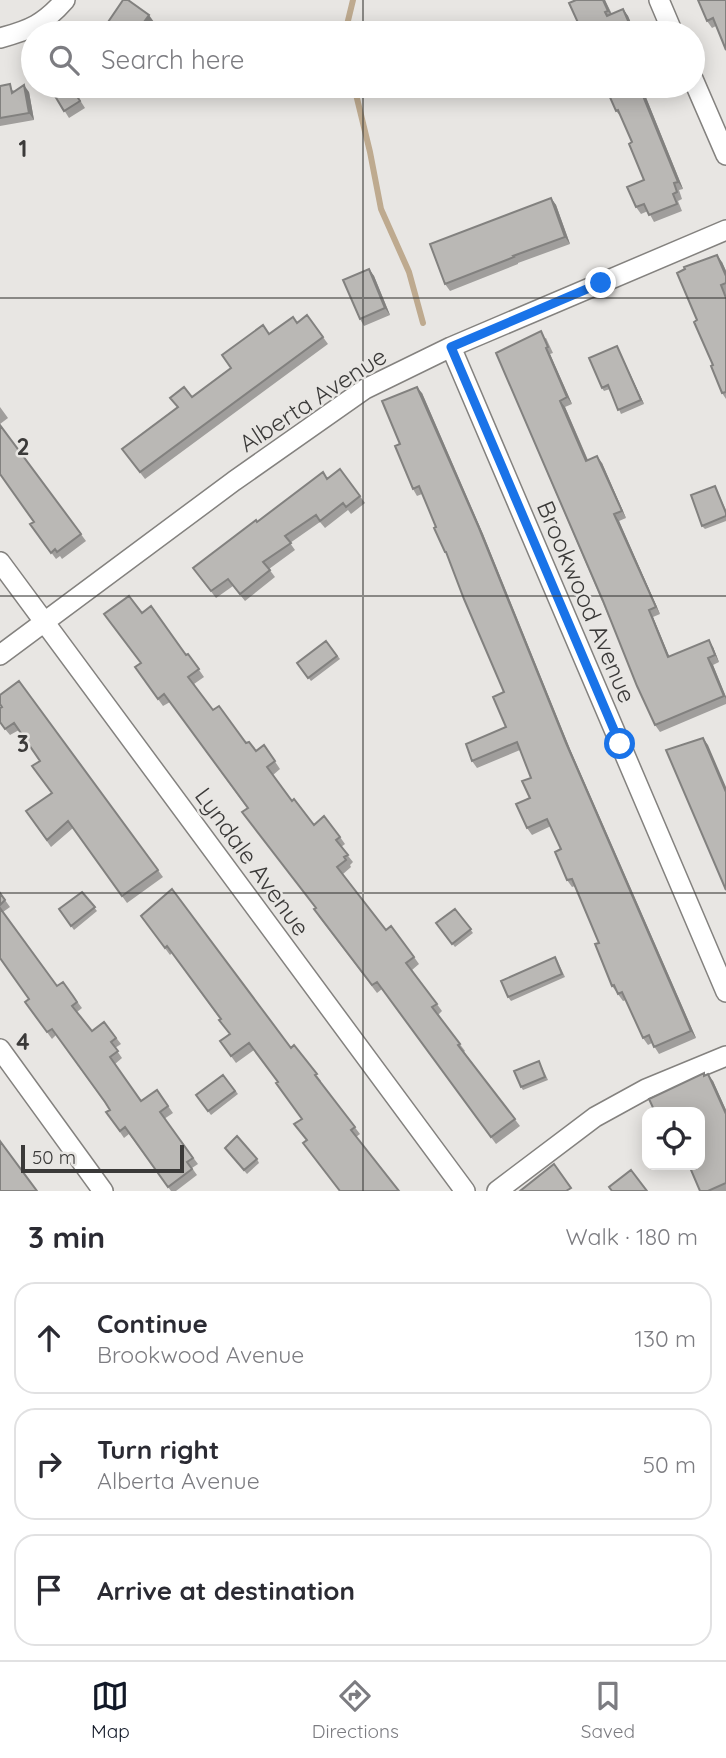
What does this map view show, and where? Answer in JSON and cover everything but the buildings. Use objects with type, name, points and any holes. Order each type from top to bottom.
[{"type":"street","points":[[43,21],[65,0]]},
{"type":"street","points":[[659,0],[668,21]]},
{"type":"street","points":[[0,38],[21,31]]},
{"type":"street","points":[[701,98],[726,155]]},
{"type":"street","name":"Alberta Avenue","points":[[0,655],[234,481],[365,388],[451,347],[726,230]]},
{"type":"street","name":"Brookwood Avenue","points":[[451,347],[726,992]]},
{"type":"street","name":"Lyndale Avenue","points":[[0,562],[465,1191]]},
{"type":"street","points":[[0,1049],[103,1191]]},
{"type":"street","points":[[497,1191],[595,1117],[646,1089],[726,1056]]},
{"type":"waterway","points":[[348,21],[353,0]]},
{"type":"waterway","points":[[357,98],[381,209],[409,272],[423,323]]},
{"type":"route","points":[[601,283],[451,347],[620,744]]}]
